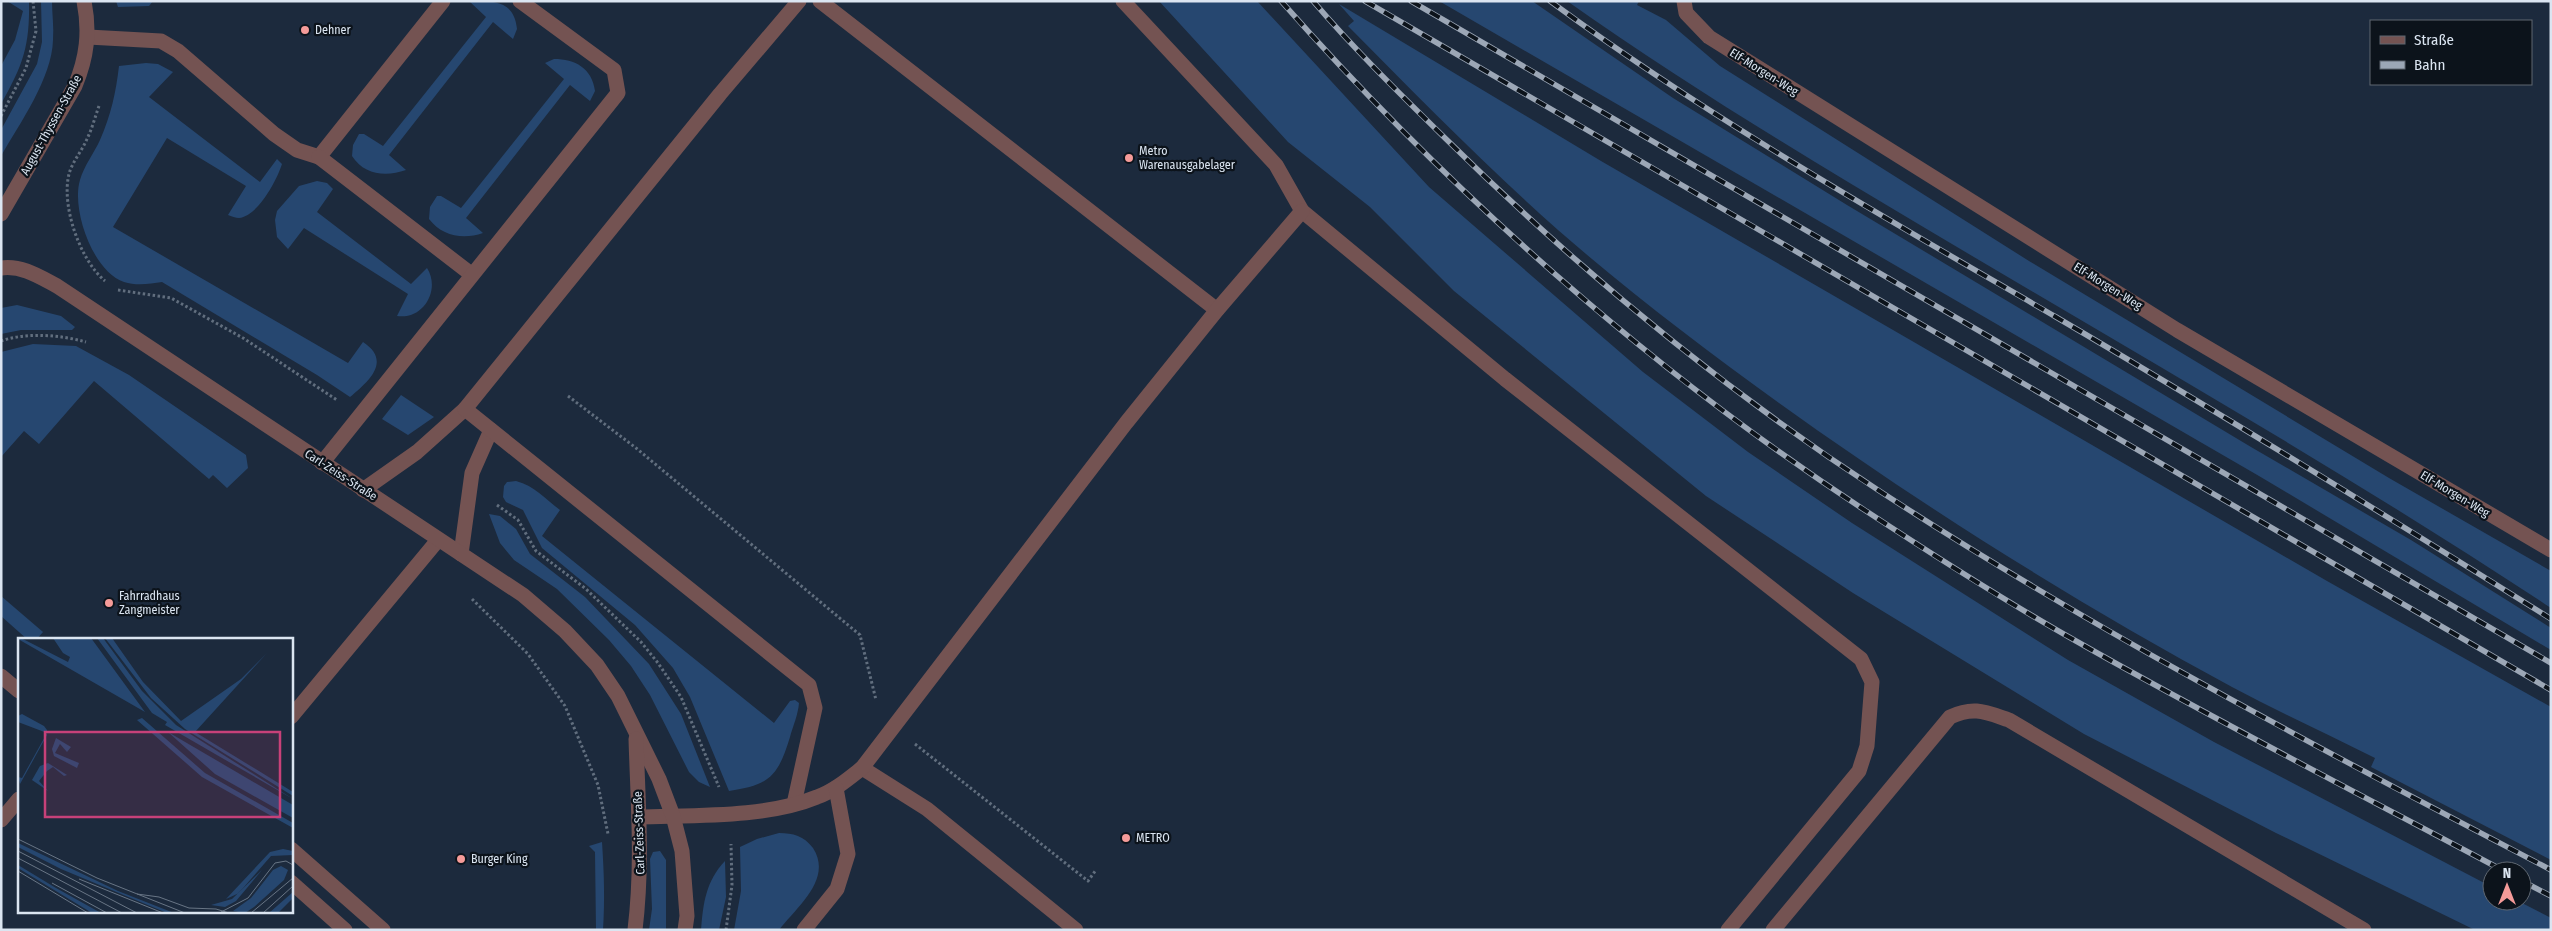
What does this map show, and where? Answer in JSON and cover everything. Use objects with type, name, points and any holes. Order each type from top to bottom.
[{"type":"street","name":"August-Thyssen-Straße","points":[[1,214],[75,86],[84,65],[88,37],[84,1]]},
{"type":"street","points":[[319,158],[443,1]]},
{"type":"street","points":[[322,462],[618,93],[614,70],[520,1]]},
{"type":"street","points":[[363,490],[417,452],[465,409],[720,94],[799,1]]},
{"type":"street","points":[[820,1],[1217,310]]},
{"type":"street","points":[[1123,1],[1276,165],[1302,211],[1504,379],[1861,659],[1872,682],[1867,746],[1859,771],[1728,930]]},
{"type":"street","name":"Elf-Morgen-Weg","points":[[1684,1],[1686,12],[1708,37],[2177,330],[2551,550]]},
{"type":"street","points":[[88,37],[160,41],[178,51],[274,134],[297,150],[319,158],[471,274]]},
{"type":"street","points":[[639,818],[758,810],[794,804],[817,798],[836,788],[862,768],[893,728],[910,702],[1217,310],[1302,211]]},
{"type":"street","name":"Carl-Zeiss-Straße","points":[[1,268],[13,268],[30,272],[57,286],[461,554],[541,610],[583,648],[614,688],[636,736],[659,779],[673,816],[682,851],[687,916],[685,930]]},
{"type":"street","points":[[465,409],[809,684],[815,708],[794,804]]},
{"type":"street","points":[[461,554],[472,473],[491,430]]},
{"type":"street","points":[[292,716],[438,540]]},
{"type":"street","points":[[1,676],[18,689]]},
{"type":"street","points":[[1773,930],[1950,717],[1965,710],[1985,712],[2008,720],[2364,930]]},
{"type":"street","name":"Carl-Zeiss-Straße","points":[[635,930],[641,882],[636,736]]},
{"type":"street","points":[[862,768],[927,810],[1076,930]]},
{"type":"street","points":[[804,930],[837,889],[848,854],[836,788]]},
{"type":"street","points":[[1,820],[18,800]]},
{"type":"street","points":[[292,851],[383,930]]},
{"type":"street","points":[[292,883],[346,930]]},
{"type":"path","points":[[1,116],[26,68],[36,31],[34,1]]},
{"type":"path","points":[[568,396],[636,448],[860,635],[880,716],[893,728],[1088,881],[1096,870]]},
{"type":"shaded area","points":[[7,1],[29,1],[29,17],[24,55],[15,78],[1,104],[1,66],[15,40],[23,11]]},
{"type":"shaded area","points":[[41,1],[52,1],[53,35],[51,55],[47,70],[34,100],[1,156],[1,130],[37,64],[42,42]]},
{"type":"shaded area","points":[[116,1],[153,1],[149,6],[118,7]]},
{"type":"shaded area","points":[[469,1],[494,2],[507,7],[512,12],[517,29],[513,39],[493,22],[389,155],[406,170],[383,174],[369,171],[352,156],[353,145],[359,134],[364,134],[383,146],[486,17]]},
{"type":"shaded area","points":[[1159,1],[1257,1],[1429,187],[1643,372],[1748,452],[1852,523],[2068,660],[2214,742],[2482,882],[2482,911],[2532,911],[2532,908],[2551,918],[2551,930],[2475,930],[2276,833],[2084,734],[1853,593],[1706,496],[1454,291],[1370,207],[1288,142]]},
{"type":"shaded area","points":[[1439,1],[1532,1],[1673,98],[1847,205],[2251,447],[2411,540],[2551,628],[2551,650],[2259,476]]},
{"type":"shaded area","points":[[1567,1],[1639,1],[1637,5],[1666,20],[1720,66],[2029,261],[2389,478],[2551,571],[2551,608],[2319,461],[1789,146],[1699,90]]},
{"type":"shaded area","points":[[1339,4],[1601,161],[2327,581],[2551,707],[2551,860],[2371,767],[2375,758],[2232,687],[2173,655],[2001,552],[1834,442],[1694,340],[1558,230],[1451,130],[1348,26],[1354,21]]},
{"type":"shaded area","points":[[554,59],[575,63],[586,71],[590,76],[595,91],[590,101],[570,85],[466,218],[483,233],[468,236],[453,235],[434,225],[429,219],[430,207],[437,196],[441,196],[461,208],[564,79],[545,63]]},
{"type":"shaded area","points":[[146,63],[158,64],[173,72],[149,97],[260,182],[277,159],[282,164],[276,179],[260,204],[246,216],[236,218],[228,215],[246,186],[167,138],[113,227],[348,363],[363,342],[372,349],[376,356],[377,364],[370,378],[350,397],[317,375],[162,282],[133,284],[113,276],[94,253],[87,238],[79,207],[78,192],[80,180],[107,122],[115,94],[119,66]]},
{"type":"shaded area","points":[[317,181],[327,183],[333,189],[317,212],[411,284],[427,268],[431,277],[431,294],[422,308],[406,316],[397,316],[408,294],[304,228],[288,249],[277,237],[275,220],[277,211],[299,186]]},
{"type":"shaded area","points":[[17,305],[61,316],[75,327],[72,330],[21,330],[1,334],[1,308]]},
{"type":"shaded area","points":[[33,344],[76,346],[129,375],[246,455],[248,468],[227,488],[213,475],[209,479],[94,381],[39,444],[24,431],[1,457],[1,352]]},
{"type":"shaded area","points":[[401,395],[434,417],[408,435],[382,419]]},
{"type":"shaded area","points":[[516,481],[534,489],[560,510],[542,536],[774,723],[790,701],[795,700],[799,703],[797,716],[781,761],[776,770],[763,782],[743,789],[729,791],[690,697],[673,668],[635,625],[542,548],[523,510],[506,502],[503,497],[504,486],[507,482]]},
{"type":"shaded area","points":[[489,514],[500,516],[516,529],[530,554],[585,597],[649,664],[681,714],[710,787],[699,782],[689,772],[650,695],[631,666],[609,640],[557,589],[514,560],[500,543]]},
{"type":"shaded area","points":[[1,596],[43,632],[38,638],[26,638],[1,616]]},
{"type":"shaded area","points":[[779,833],[798,836],[813,848],[818,859],[819,871],[816,882],[803,902],[779,930],[734,930],[741,891],[740,847],[757,839]]},
{"type":"shaded area","points":[[602,842],[603,930],[596,930],[595,852],[589,846]]},
{"type":"shaded area","points":[[660,851],[666,860],[666,930],[649,930],[652,909],[650,859],[653,852]]},
{"type":"shaded area","points":[[725,861],[726,897],[719,930],[701,930],[707,893],[714,876]]},
{"type":"railway","points":[[1281,1],[1414,142],[1483,209],[1555,274],[1706,398],[1784,455],[1863,509],[2049,625],[2236,729],[2485,861]]},
{"type":"railway","points":[[1313,1],[1446,139],[1547,234],[1600,281],[1708,369],[1820,451],[1960,542],[2126,641],[2380,780],[2551,870]]},
{"type":"railway","points":[[1365,1],[2551,690]]},
{"type":"railway","points":[[1411,1],[2551,663]]},
{"type":"railway","points":[[1550,1],[1672,86],[1798,166],[2181,391],[2551,619]]},
{"type":"railway","points":[[2532,886],[2551,896]]},
{"type":"place","name":"Dehner","points":[[305,30]]},
{"type":"place","name":"Metro Warenausgabelager","points":[[1129,158]]},
{"type":"place","name":"Fahrradhaus Zangmeister","points":[[109,603]]},
{"type":"place","name":"METRO","points":[[1126,838]]},
{"type":"place","name":"Burger King","points":[[461,859]]}]
